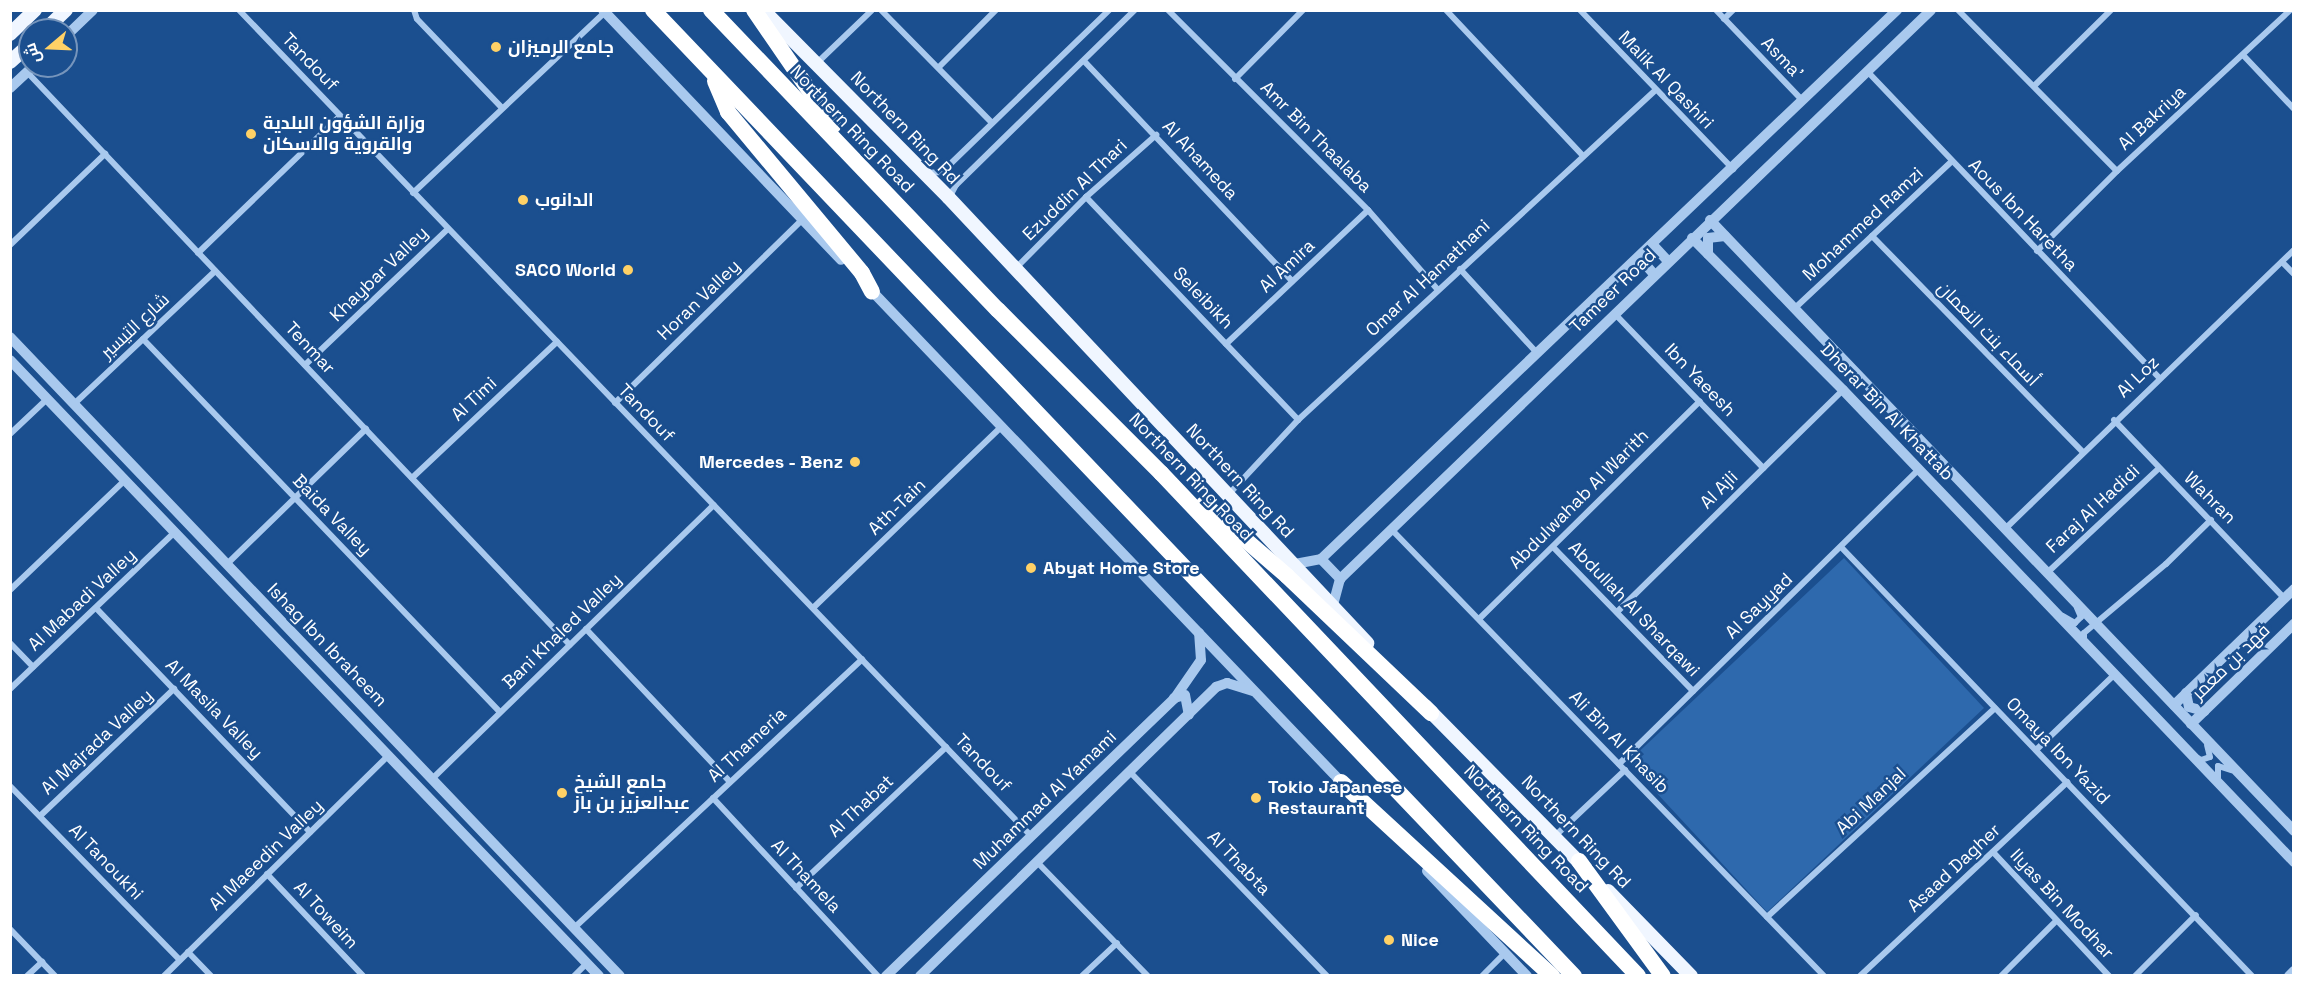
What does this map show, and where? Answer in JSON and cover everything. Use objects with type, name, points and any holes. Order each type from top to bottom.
[{"type":"highway","points":[[653,10],[1575,975]]},
{"type":"highway","name":"Northern Ring Road","points":[[711,10],[1161,473],[1638,975]]},
{"type":"highway","points":[[754,10],[852,156]]},
{"type":"highway","points":[[711,72],[728,112],[862,273],[872,292]]},
{"type":"highway","points":[[1161,473],[1287,576],[1431,712]]},
{"type":"highway","points":[[1341,782],[1552,975]]},
{"type":"highway","points":[[1579,861],[1663,975]]},
{"type":"main road","points":[[10,34],[35,10]]},
{"type":"main road","name":"Northern Ring Rd","points":[[763,10],[949,198],[1295,564],[1431,712],[1556,835],[1691,975]]},
{"type":"street","points":[[78,24],[93,10]]},
{"type":"street","name":"Tandouf","points":[[239,10],[1032,836]]},
{"type":"street","points":[[414,10],[417,19],[502,108]]},
{"type":"street","points":[[817,63],[872,10]]},
{"type":"street","points":[[881,10],[992,123]]},
{"type":"street","points":[[939,67],[996,10]]},
{"type":"street","points":[[924,173],[942,172],[1109,10]]},
{"type":"street","points":[[949,198],[956,185],[1135,10]]},
{"type":"street","name":"Amr Bin Thaalaba","points":[[1168,10],[1368,210],[1438,290]]},
{"type":"street","points":[[1235,79],[1303,10]]},
{"type":"street","points":[[1446,10],[1582,155]]},
{"type":"street","name":"Malik Al Qashiri","points":[[1580,10],[1654,92],[1733,169]]},
{"type":"street","name":"Asma'","points":[[1716,10],[1802,100]]},
{"type":"street","points":[[1724,19],[1733,10]]},
{"type":"street","points":[[1295,564],[1321,559],[1733,169],[1897,10]]},
{"type":"street","name":"Tameer Road","points":[[1340,579],[1710,220],[1932,10]]},
{"type":"street","points":[[1958,10],[2117,171]]},
{"type":"street","points":[[2034,86],[2111,10]]},
{"type":"street","name":"Al Bakriya","points":[[2037,251],[2117,171],[2290,10]]},
{"type":"street","points":[[413,193],[604,11],[1527,975]]},
{"type":"street","points":[[2243,55],[2294,109]]},
{"type":"street","name":"Al Ahameda","points":[[1084,61],[1292,281]]},
{"type":"street","name":"Aous Ibn Haretha","points":[[1867,71],[1951,162],[2159,378]]},
{"type":"street","name":"Tenmar","points":[[39,78],[105,154],[570,645]]},
{"type":"street","name":"Omar Al Hamathani","points":[[1228,494],[1298,420],[1582,155],[1654,92]]},
{"type":"street","points":[[198,253],[340,116]]},
{"type":"street","name":"Ezuddin Al Thari","points":[[1015,268],[1086,197],[1155,135]]},
{"type":"street","points":[[10,245],[105,154]]},
{"type":"street","name":"Mohammed Ramzi","points":[[1796,308],[1951,162]]},
{"type":"street","points":[[942,172],[956,185]]},
{"type":"street","name":"Seleibikh","points":[[1086,197],[1298,420]]},
{"type":"street","name":"Al Amira","points":[[1226,344],[1368,210]]},
{"type":"street","name":"Horan Valley","points":[[615,403],[803,219]]},
{"type":"street","name":"Dherar Bin Al Khattab","points":[[1710,220],[2174,705],[2210,749],[2210,757],[2201,760],[2188,751]]},
{"type":"street","name":"Khaybar Valley","points":[[305,365],[448,229]]},
{"type":"street","points":[[1708,254],[1708,238],[1725,236]]},
{"type":"street","name":"أسماء بنت النعمان","points":[[1872,236],[2083,452]]},
{"type":"street","name":"Dherar Bin Al Khattab","points":[[1692,238],[1843,390],[2294,862]]},
{"type":"street","points":[[1652,244],[1668,261]]},
{"type":"street","name":"Al Loz","points":[[2006,528],[2114,420],[2294,250]]},
{"type":"street","points":[[1639,257],[1654,274]]},
{"type":"street","points":[[2282,261],[2294,274]]},
{"type":"street","points":[[1460,269],[1538,354]]},
{"type":"street","name":"شارع التيسير","points":[[74,404],[215,271]]},
{"type":"street","name":"Ibn Yaeesh","points":[[1614,313],[1763,468]]},
{"type":"street","name":"Ishag Ibn Ibraheem","points":[[10,337],[620,975]]},
{"type":"street","name":"Baida Valley","points":[[142,339],[500,712]]},
{"type":"street","name":"Al Timi","points":[[412,478],[557,342]]},
{"type":"street","name":"Ishag Ibn Ibraheem","points":[[10,360],[599,975]]},
{"type":"street","name":"Al Ajli","points":[[1617,612],[1843,390]]},
{"type":"street","points":[[10,434],[47,399]]},
{"type":"street","name":"Abdulwahab Al Warith","points":[[1479,619],[1700,401]]},
{"type":"street","name":"Wahran","points":[[2114,420],[2158,469],[2211,520],[2284,598]]},
{"type":"street","name":"Ath-Tain","points":[[813,608],[1001,427]]},
{"type":"street","points":[[227,564],[366,429]]},
{"type":"street","name":"Al Sayyad","points":[[1619,764],[1919,469]]},
{"type":"street","name":"Faraj Al Hadidi","points":[[2048,572],[2158,469]]},
{"type":"street","points":[[10,590],[125,480]]},
{"type":"street","name":"Bani Khaled Valley","points":[[432,778],[714,505]]},
{"type":"street","points":[[2086,645],[2084,633],[2096,626],[2211,520]]},
{"type":"street","name":"Ali Bin Al Khasib","points":[[1392,530],[1824,975]]},
{"type":"street","name":"Al Mabadi Valley","points":[[10,688],[175,532]]},
{"type":"street","name":"Abdullah Al Sharqawi","points":[[1553,547],[1694,692]]},
{"type":"street","name":"Omaya Ibn Yazid","points":[[1841,547],[2252,975]]},
{"type":"street","points":[[1321,559],[1340,579],[1333,605]]},
{"type":"street","points":[[2174,705],[2294,589]]},
{"type":"street","name":"Dherar Bin Al Khattab","points":[[2054,613],[2075,623],[2081,617],[2069,595]]},
{"type":"street","name":"Al Masila Valley","points":[[96,608],[310,832]]},
{"type":"street","name":"فهد بن معمر","points":[[2191,724],[2294,624]]},
{"type":"street","points":[[586,629],[730,782]]},
{"type":"street","name":"Muhammad Al Yamami","points":[[886,975],[1174,699],[1201,660],[1199,633]]},
{"type":"street","points":[[10,643],[33,667]]},
{"type":"street","name":"Al Thameria","points":[[574,928],[862,659]]},
{"type":"street","points":[[2036,750],[2114,675]]},
{"type":"street","points":[[926,974],[1215,687],[1227,683],[1254,691]]},
{"type":"street","name":"Al Majrada Valley","points":[[40,816],[174,689]]},
{"type":"street","points":[[2186,693],[2189,707],[2204,711]]},
{"type":"street","points":[[341,706],[351,694]]},
{"type":"street","points":[[1174,699],[1185,695],[1189,715]]},
{"type":"street","name":"Abi Manjal","points":[[1767,917],[1995,708]]},
{"type":"street","name":"Dherar Bin Al Khattab","points":[[2200,736],[2231,770],[2294,831]]},
{"type":"street","name":"Al Thabat","points":[[796,888],[946,747]]},
{"type":"street","name":"Al Maeedin Valley","points":[[164,975],[388,756]]},
{"type":"street","points":[[2223,788],[2216,774],[2218,766],[2231,770]]},
{"type":"street","points":[[1556,835],[1624,770]]},
{"type":"street","name":"Al Thabta","points":[[1130,772],[1327,975]]},
{"type":"street","name":"Asaad Dagher","points":[[1860,975],[2067,782]]},
{"type":"street","name":"Al Tanoukhi","points":[[10,786],[180,960]]},
{"type":"street","name":"Al Thamela","points":[[713,798],[878,975]]},
{"type":"street","name":"Ilyas Bin Modhar","points":[[1993,852],[2109,975]]},
{"type":"street","points":[[1037,862],[1148,975]]},
{"type":"street","name":"Al Toweim","points":[[267,874],[363,975]]},
{"type":"street","points":[[2135,975],[2196,915]]},
{"type":"street","points":[[2001,975],[2056,921]]},
{"type":"street","points":[[10,929],[55,975]]},
{"type":"street","points":[[1082,975],[1117,943]]},
{"type":"street","points":[[188,952],[211,975]]},
{"type":"street","points":[[1482,975],[1505,953]]},
{"type":"street","points":[[27,975],[42,962]]},
{"type":"street","points":[[574,975],[587,963]]},
{"type":"street","points":[[2289,975],[2294,971]]},
{"type":"shaded area","points":[[1844,558],[1984,708],[1767,912],[1628,762]]},
{"type":"place","name":"جامع الرميزان","points":[[496,47]]},
{"type":"place","name":"وزارة الشؤون البلدية والقروية والاسكان","points":[[251,134]]},
{"type":"place","name":"الدانوب","points":[[523,200]]},
{"type":"place","name":"SACO World","points":[[628,270]]},
{"type":"place","name":"Mercedes - Benz","points":[[855,462]]},
{"type":"place","name":"Abyat Home Store","points":[[1031,568]]},
{"type":"place","name":"جامع الشيخ عبدالعزيز بن باز","points":[[562,793]]},
{"type":"place","name":"Tokio Japanese Restaurant","points":[[1256,798]]},
{"type":"place","name":"Nice","points":[[1389,940]]}]
